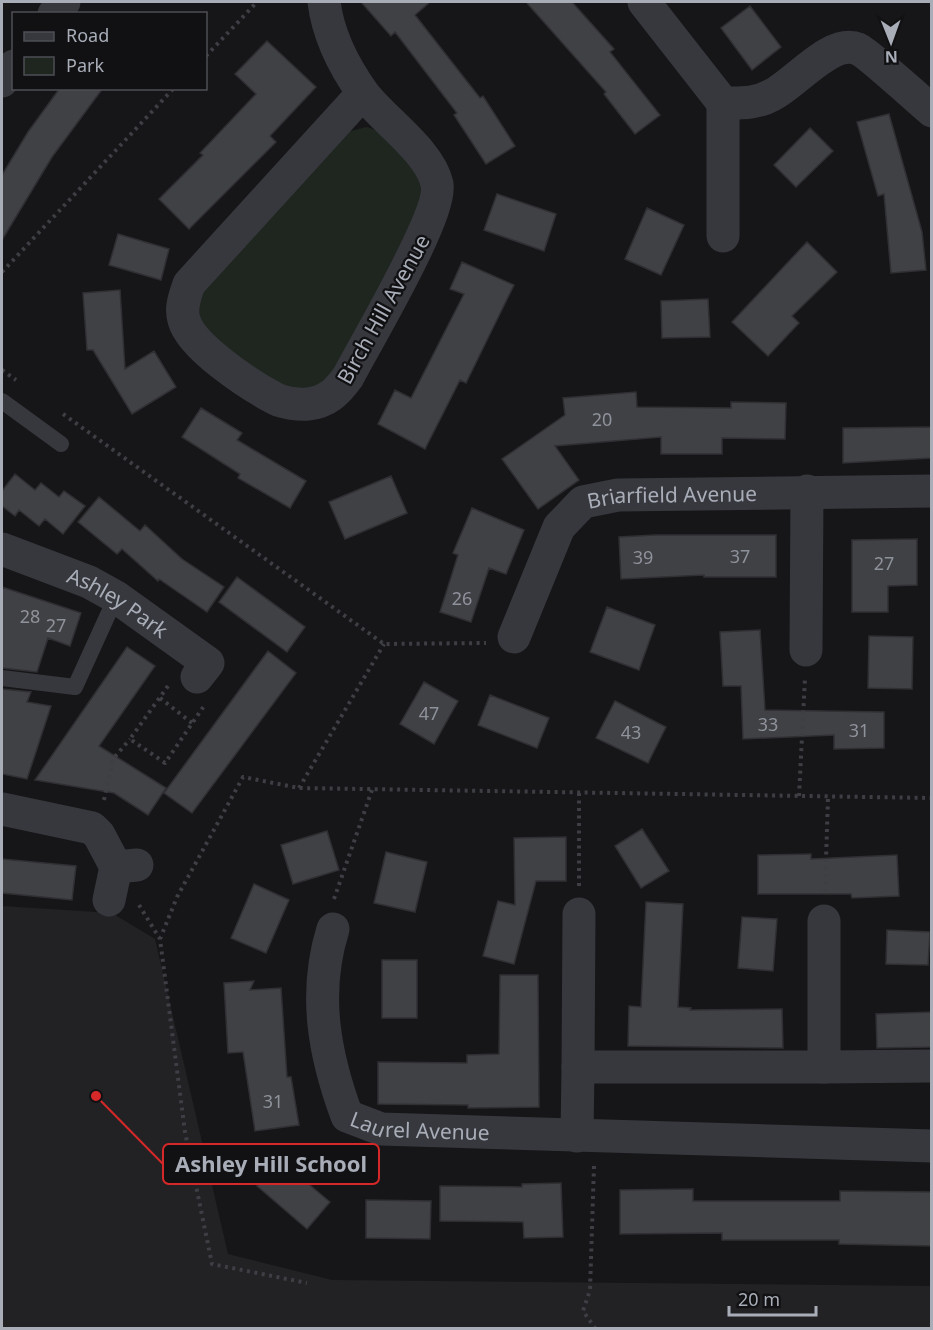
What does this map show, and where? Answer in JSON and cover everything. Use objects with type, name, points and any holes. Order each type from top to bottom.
[{"type":"street","name":"Birch Hill Avenue","points":[[324,2],[327,26],[341,56],[363,93],[421,154],[437,185],[430,223],[348,377],[335,394],[320,402],[305,405],[279,400],[216,358],[190,336],[183,319],[183,302],[189,284],[363,93]]},
{"type":"street","points":[[644,2],[723,103],[723,236]]},
{"type":"street","points":[[723,103],[756,102],[773,95],[818,60],[840,48],[858,48],[932,111]]},
{"type":"street","points":[[2,81],[12,68]]},
{"type":"street","points":[[806,650],[807,491]]},
{"type":"street","name":"Briarfield Avenue","points":[[514,637],[559,527],[583,502],[618,495],[932,491]]},
{"type":"street","name":"Ashley Park","points":[[2,549],[89,582],[116,597],[208,663],[192,687]]},
{"type":"street","points":[[2,809],[92,828],[127,866],[109,900]]},
{"type":"street","points":[[579,914],[578,1067],[586,1136]]},
{"type":"street","points":[[824,921],[824,1067]]},
{"type":"street","name":"Laurel Avenue","points":[[333,929],[324,959],[321,1003],[333,1078],[347,1116],[381,1129],[932,1146]]},
{"type":"street","points":[[578,1067],[932,1066]]},
{"type":"lane","points":[[2,402],[62,444]]},
{"type":"lane","points":[[2,678],[75,687],[116,597]]},
{"type":"path","points":[[207,55],[256,2]]},
{"type":"path","points":[[2,272],[172,90]]},
{"type":"path","points":[[2,370],[21,384]]},
{"type":"path","points":[[59,411],[384,644],[482,643],[514,637]]},
{"type":"path","points":[[298,788],[384,644]]},
{"type":"path","points":[[799,796],[806,650]]},
{"type":"path","points":[[92,828],[99,819],[113,759],[160,698],[192,687],[192,723],[165,763],[130,739]]},
{"type":"path","points":[[160,698],[192,723]]},
{"type":"path","points":[[308,1283],[212,1264],[185,1132],[160,939],[177,897],[243,777],[298,788],[932,798]]},
{"type":"path","points":[[333,929],[330,910],[372,789]]},
{"type":"path","points":[[579,793],[579,914]]},
{"type":"path","points":[[824,921],[828,796]]},
{"type":"path","points":[[586,1136],[590,1290],[583,1311],[595,1329]]},
{"type":"shaded area","points":[[2,906],[112,913],[155,939],[228,1254],[332,1280],[931,1286],[931,1328],[2,1328]]},
{"type":"green space","points":[[367,127],[391,136],[422,178],[420,215],[326,386],[284,390],[209,336],[194,311],[200,293],[342,133]]},
{"type":"building","points":[[361,2],[430,2],[415,15],[480,98],[483,96],[515,146],[486,164],[454,115],[457,113],[395,32],[391,36]]},
{"type":"building","points":[[526,2],[572,2],[614,49],[610,52],[660,115],[635,134],[604,94],[606,92]]},
{"type":"building","points":[[750,6],[781,47],[752,70],[721,28]]},
{"type":"building","points":[[267,41],[316,87],[270,136],[276,142],[189,229],[159,199],[203,155],[200,153],[256,94],[235,74]]},
{"type":"building","points":[[59,90],[102,90],[52,157],[2,240],[2,175],[28,132]]},
{"type":"building","points":[[889,114],[922,232],[926,270],[891,273],[884,194],[878,196],[857,122]]},
{"type":"building","points":[[810,128],[833,151],[796,187],[774,165]]},
{"type":"building","points":[[497,194],[556,214],[544,251],[484,230]]},
{"type":"building","points":[[647,208],[684,225],[661,275],[625,259]]},
{"type":"building","points":[[118,234],[169,249],[161,280],[109,265]]},
{"type":"building","points":[[807,242],[837,272],[792,316],[799,323],[768,356],[732,322]]},
{"type":"building","points":[[462,262],[514,285],[466,383],[460,380],[425,449],[378,424],[395,390],[411,398],[464,294],[450,289]]},
{"type":"building","points":[[120,290],[125,369],[154,351],[176,387],[132,414],[93,350],[87,350],[83,293]]},
{"type":"building","points":[[708,299],[710,337],[662,338],[661,301]]},
{"type":"building","points":[[636,392],[637,407],[731,408],[731,402],[786,403],[785,439],[722,438],[722,454],[661,454],[661,437],[555,446],[579,480],[538,509],[502,459],[565,415],[563,398]]},
{"type":"building","points":[[201,408],[242,433],[237,440],[306,481],[290,508],[238,478],[240,474],[182,437]]},
{"type":"building","points":[[932,427],[932,458],[843,463],[843,428]]},
{"type":"building","points":[[15,474],[35,490],[41,483],[59,497],[64,491],[85,506],[63,534],[45,519],[39,526],[19,510],[15,516],[2,506],[2,491]]},
{"type":"building","points":[[391,476],[407,513],[345,539],[329,502]]},
{"type":"building","points":[[99,497],[140,531],[145,525],[182,559],[224,587],[207,612],[159,579],[158,581],[122,549],[117,554],[78,522]]},
{"type":"building","points":[[472,508],[524,530],[506,574],[489,568],[471,622],[440,612],[458,555],[453,553]]},
{"type":"building","points":[[776,535],[776,577],[704,577],[704,575],[621,579],[619,537]]},
{"type":"building","points":[[917,539],[917,585],[888,586],[888,612],[852,612],[852,540]]},
{"type":"building","points":[[237,577],[305,627],[287,652],[219,602]]},
{"type":"building","points":[[2,587],[81,613],[70,646],[48,638],[37,672],[2,668]]},
{"type":"building","points":[[607,607],[655,625],[639,670],[590,652]]},
{"type":"building","points":[[760,630],[765,710],[884,712],[884,748],[834,749],[834,735],[743,739],[741,686],[723,686],[720,632]]},
{"type":"building","points":[[869,636],[913,637],[912,689],[868,688]]},
{"type":"building","points":[[127,647],[155,666],[99,746],[166,788],[148,815],[114,793],[35,780]]},
{"type":"building","points":[[268,651],[296,673],[192,813],[164,793]]},
{"type":"building","points":[[424,682],[458,701],[434,744],[400,724]]},
{"type":"building","points":[[2,689],[31,692],[27,702],[51,706],[27,779],[2,774]]},
{"type":"building","points":[[490,695],[549,718],[537,748],[478,725]]},
{"type":"building","points":[[615,701],[666,727],[648,763],[596,738]]},
{"type":"building","points":[[642,829],[669,871],[641,888],[615,846]]},
{"type":"building","points":[[327,831],[339,870],[293,884],[281,845]]},
{"type":"building","points":[[566,837],[566,881],[536,881],[514,964],[483,956],[498,901],[515,905],[514,838]]},
{"type":"building","points":[[386,852],[427,862],[415,912],[374,903]]},
{"type":"building","points":[[811,854],[811,859],[897,855],[899,896],[852,898],[851,894],[758,894],[758,855]]},
{"type":"building","points":[[2,859],[76,866],[72,900],[2,893]]},
{"type":"building","points":[[254,884],[289,900],[266,953],[231,938]]},
{"type":"building","points":[[646,902],[683,904],[678,1007],[691,1008],[690,1010],[782,1009],[783,1048],[628,1046],[629,1006],[641,1007]]},
{"type":"building","points":[[742,917],[777,919],[773,971],[738,968]]},
{"type":"building","points":[[887,930],[930,932],[928,965],[886,964]]},
{"type":"building","points":[[382,960],[417,960],[417,1018],[382,1018]]},
{"type":"building","points":[[500,975],[538,975],[539,1107],[468,1108],[468,1105],[378,1104],[378,1062],[467,1063],[467,1055],[499,1054]]},
{"type":"building","points":[[254,981],[250,990],[281,988],[287,1077],[291,1077],[299,1125],[255,1131],[243,1052],[228,1053],[224,983]]},
{"type":"building","points":[[932,1012],[932,1047],[877,1048],[876,1014]]},
{"type":"building","points":[[280,1160],[330,1202],[307,1229],[257,1186]]},
{"type":"building","points":[[561,1183],[563,1237],[524,1238],[523,1222],[440,1221],[440,1186],[522,1187],[522,1184]]},
{"type":"building","points":[[693,1189],[693,1201],[840,1201],[840,1191],[932,1192],[932,1246],[839,1244],[839,1240],[722,1240],[722,1233],[620,1234],[620,1190]]},
{"type":"building","points":[[366,1200],[431,1201],[430,1239],[366,1238]]},
{"type":"place","name":"Ashley Hill School","points":[[96,1096]]}]
